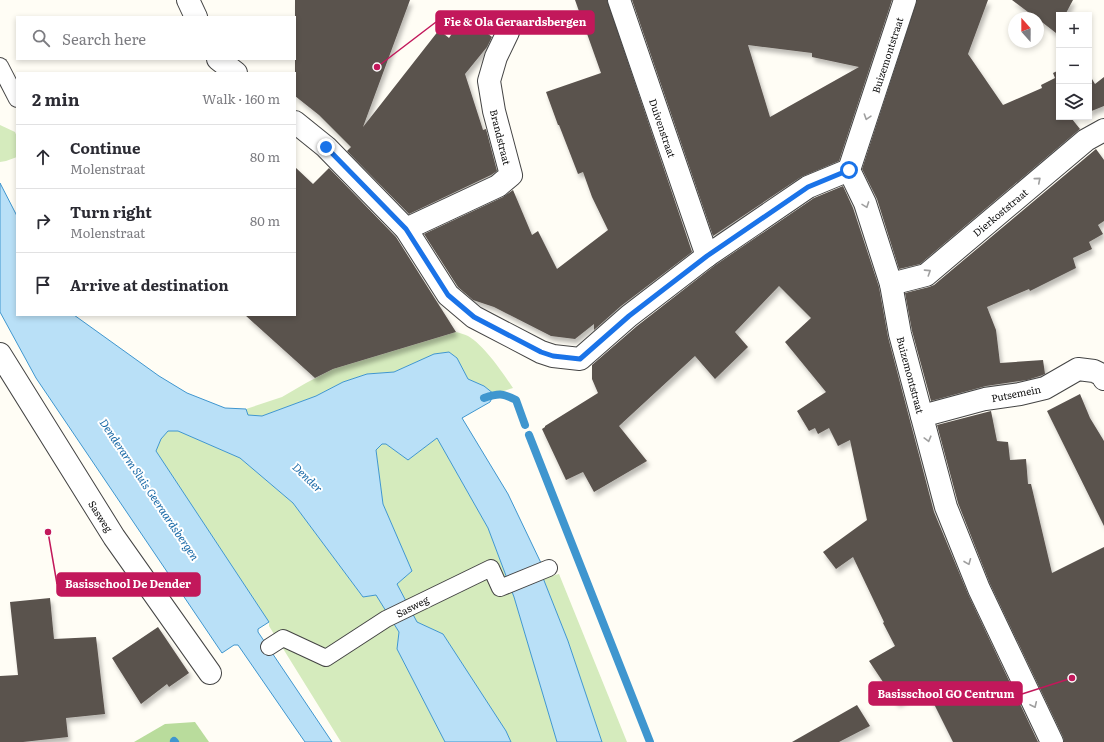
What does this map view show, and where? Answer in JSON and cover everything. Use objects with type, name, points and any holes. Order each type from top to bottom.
[{"type":"street","points":[[188,0],[196,16]]},
{"type":"street","name":"Duivenstraat","points":[[619,0],[707,256]]},
{"type":"street","name":"Buizemontstraat","points":[[905,0],[849,170],[866,203],[891,284],[900,334],[949,514],[979,589],[1052,742]]},
{"type":"street","name":"Brandstraat","points":[[406,229],[498,186],[511,175],[494,111],[489,81],[496,57],[508,32]]},
{"type":"street","points":[[219,60],[235,72]]},
{"type":"street","points":[[296,123],[326,147],[406,229],[448,295],[474,317],[541,352],[553,356],[580,359],[629,316],[707,256],[808,187],[849,170]]},
{"type":"street","name":"Dierkoststraat","points":[[891,284],[926,275],[1086,140],[1104,130]]},
{"type":"street","name":"Sasweg","points":[[0,354],[114,537],[210,673]]},
{"type":"street","name":"Putsemein","points":[[922,416],[985,399],[1020,394],[1045,388],[1078,369],[1094,371],[1102,375],[1104,379]]},
{"type":"lane","points":[[0,66],[16,96]]},
{"type":"lane","name":"Sasweg","points":[[269,646],[283,638],[326,658],[386,619],[491,568],[500,588],[549,568]]},
{"type":"green space","points":[[0,125],[15,132],[16,157],[0,162]]},
{"type":"green space","points":[[456,332],[464,334],[474,340],[493,360],[513,388],[494,394],[484,386],[468,379],[457,358],[449,352],[434,354],[394,372],[367,374],[343,382],[316,396],[262,416],[248,415],[246,409],[282,397],[333,369]]},
{"type":"green space","points":[[168,431],[178,431],[240,458],[293,503],[363,597],[376,595],[399,632],[397,649],[445,742],[341,742],[269,626],[269,622],[156,451],[161,439]]},
{"type":"green space","points":[[437,438],[488,528],[514,597],[557,742],[511,742],[506,731],[443,634],[417,622],[397,584],[412,571],[383,504],[376,450],[382,444],[386,444],[408,460]]},
{"type":"green space","points":[[559,574],[627,742],[602,742],[568,641],[543,578]]},
{"type":"green space","points":[[195,722],[209,742],[134,742],[165,724]]},
{"type":"water","points":[[0,183],[16,214],[16,316],[75,316],[159,376],[187,393],[225,408],[246,409],[248,415],[262,416],[316,396],[343,382],[367,374],[394,372],[434,354],[449,352],[457,358],[468,379],[484,386],[494,394],[490,402],[462,418],[508,494],[541,563],[543,578],[568,641],[602,742],[557,742],[514,597],[488,528],[437,438],[408,460],[386,444],[382,444],[376,450],[383,504],[412,571],[397,584],[417,622],[443,634],[506,731],[511,742],[445,742],[397,649],[399,632],[376,595],[363,597],[293,503],[240,458],[178,431],[168,431],[161,439],[156,451],[269,622],[258,629],[258,632],[332,742],[305,742],[238,645],[234,645],[222,653],[36,378],[0,312]]},
{"type":"building","points":[[295,0],[410,0],[363,127],[439,30],[449,38],[464,15],[492,37],[487,47],[465,74],[483,130],[486,129],[497,171],[409,214],[347,151],[351,147],[319,115],[296,97]]},
{"type":"building","points":[[575,0],[607,0],[692,252],[621,306],[594,330],[594,324],[575,339],[551,336],[494,307],[473,300],[458,287],[424,234],[503,197],[513,190],[532,235],[538,231],[557,269],[608,230],[592,197],[583,172],[578,174],[546,92],[601,73]]},
{"type":"building","points":[[632,0],[892,0],[839,161],[801,177],[713,236]],"holes":[[[748,45],[812,53],[812,57],[859,67],[770,117]]]},
{"type":"building","points":[[917,0],[988,0],[968,54],[1003,105],[1042,88],[1041,85],[1055,78],[1053,73],[1056,72],[1056,120],[1073,120],[1080,129],[920,264],[899,269],[877,199],[862,169]]},
{"type":"building","points":[[1012,0],[1073,0],[1067,12],[1056,12],[1056,33],[1044,24],[1044,12],[1028,12]]},
{"type":"building","points":[[1104,77],[1104,106],[1092,111],[1092,79],[1095,84]]},
{"type":"building","points":[[1096,149],[1104,160],[1104,221],[1098,225],[1103,234],[1089,242],[1092,249],[1073,258],[1076,268],[1030,291],[1029,289],[987,307],[996,330],[1000,363],[1043,360],[1045,374],[1027,380],[986,386],[931,401],[912,331],[905,293],[934,285]]},
{"type":"building","points":[[296,168],[313,184],[329,168],[396,237],[456,332],[333,369],[315,378],[246,316],[296,316]]},
{"type":"building","points":[[843,186],[853,208],[879,287],[888,337],[934,512],[968,594],[1038,742],[953,742],[926,688],[897,703],[869,661],[895,646],[853,557],[836,569],[823,552],[867,520],[850,440],[838,446],[829,428],[818,434],[815,428],[809,431],[797,411],[826,392],[785,342],[811,318],[779,286],[735,332],[748,347],[715,379],[695,356],[619,426],[647,461],[594,492],[583,472],[566,480],[542,429],[598,393],[592,379],[592,365],[637,326],[714,266],[814,198]]},
{"type":"building","points":[[1080,394],[1090,418],[1104,441],[1104,526],[1047,411]]},
{"type":"building","points":[[991,411],[997,441],[1008,442],[1010,460],[1026,459],[1028,484],[1031,484],[1052,573],[1104,547],[1104,742],[1064,742],[1063,737],[990,584],[958,503],[937,425]]},
{"type":"building","points":[[50,598],[54,639],[96,637],[105,714],[66,718],[68,737],[23,742],[0,742],[0,676],[18,675],[10,602]]},
{"type":"building","points":[[158,627],[189,673],[169,687],[167,684],[141,704],[112,658]]},
{"type":"building","points":[[857,705],[870,726],[839,742],[792,742]]},
{"type":"waterway","points":[[484,398],[500,394],[516,400],[525,425]]},
{"type":"waterway","points":[[529,435],[650,742]]},
{"type":"place","name":"Fie & Ola Geraardsbergen","points":[[377,67]]},
{"type":"place","name":"Basisschool De Dender","points":[[48,532]]},
{"type":"place","name":"Basisschool GO Centrum","points":[[1072,678]]},
{"type":"route","points":[[326,147],[406,229],[448,295],[474,317],[541,352],[553,356],[580,359],[629,316],[707,256],[808,187],[849,170]]},
{"type":"water label","name":"Dender","points":[[308,477]]},
{"type":"water label","name":"Denderarm Sluis Geeraardsbergen","points":[[150,489]]}]
